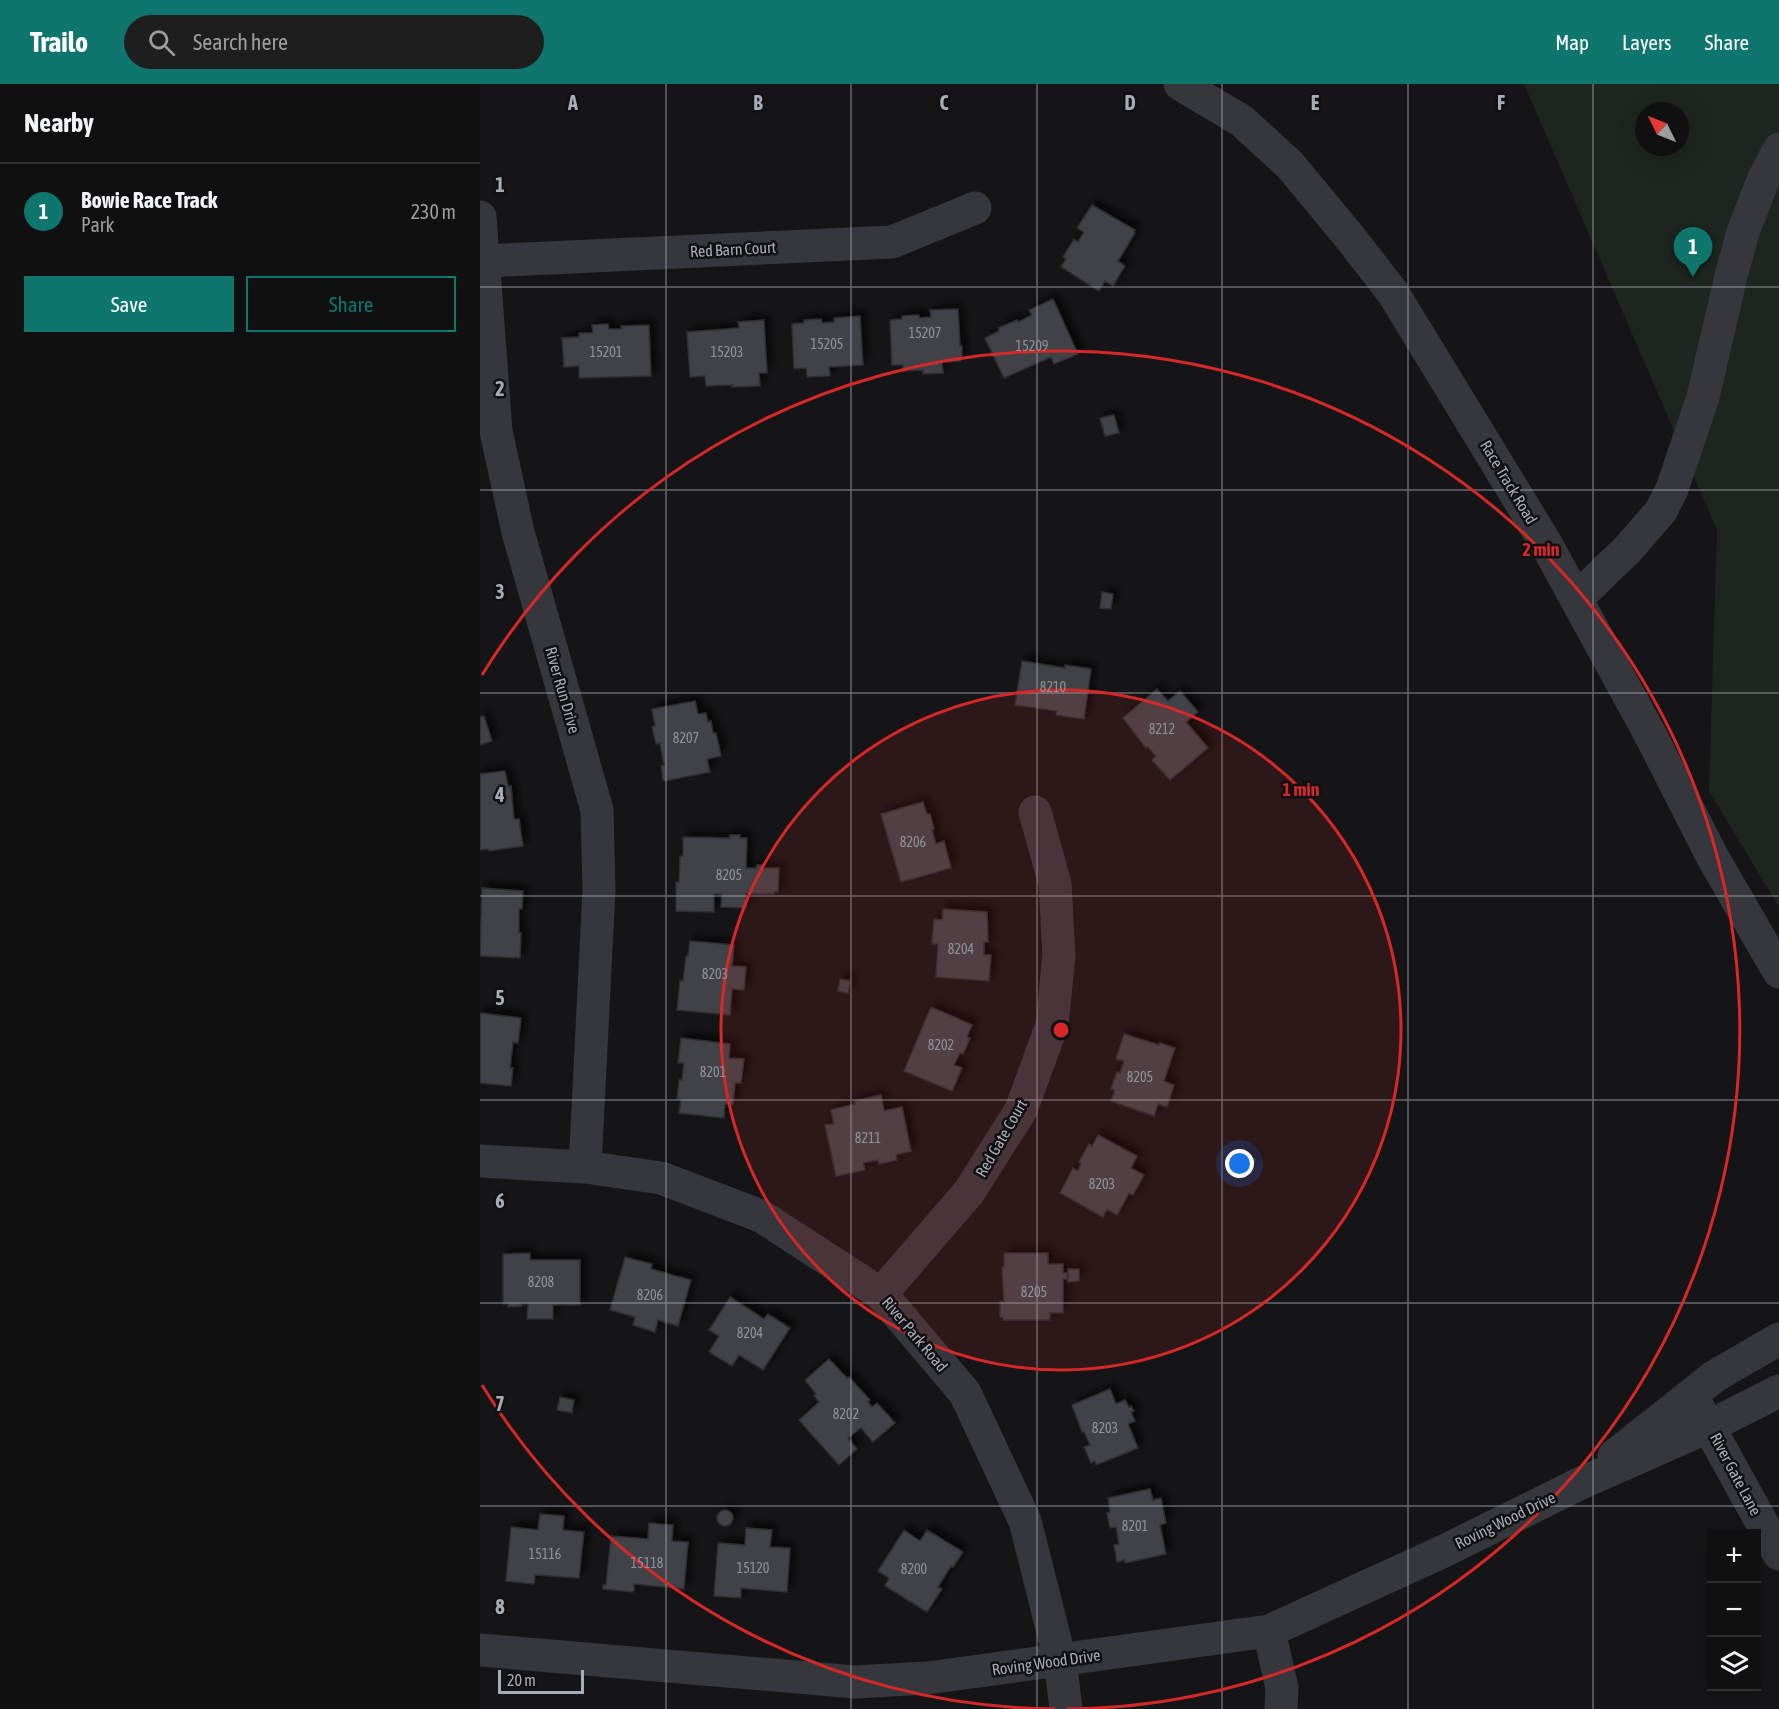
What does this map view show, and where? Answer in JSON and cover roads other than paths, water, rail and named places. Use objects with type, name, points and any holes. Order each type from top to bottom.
[{"type":"street","name":"Race Track Road","points":[[1180,84],[1242,121],[1290,165],[1393,293],[1545,542],[1651,736],[1712,856],[1779,972]]},
{"type":"street","points":[[1576,599],[1628,549],[1660,511],[1672,489],[1702,397],[1743,232],[1764,178],[1779,149]]},
{"type":"street","name":"Red Barn Court","points":[[484,261],[892,242],[975,208]]},
{"type":"street","name":"River Run Drive","points":[[480,217],[496,431],[518,532],[597,810],[599,890],[585,1167]]},
{"type":"street","name":"Red Gate Court","points":[[881,1294],[969,1192],[1021,1110],[1052,1025],[1059,955],[1055,884],[1035,812]]},
{"type":"street","name":"River Park Road","points":[[480,1161],[585,1167],[661,1178],[760,1216],[881,1294],[965,1393],[1026,1521],[1060,1660],[1066,1709]]},
{"type":"street","name":"Roving Wood Drive","points":[[1579,1484],[1716,1376],[1779,1339]]},
{"type":"street","name":"Roving Wood Drive","points":[[480,1650],[855,1682],[928,1678],[1269,1631],[1444,1551],[1579,1484],[1710,1426],[1779,1391]]},
{"type":"street","name":"River Gate Lane","points":[[1690,1395],[1710,1426],[1779,1554]]},
{"type":"street","points":[[1269,1631],[1282,1688],[1281,1709]]},
{"type":"place","name":"Bowie Race Track","points":[[1693,277]]}]
